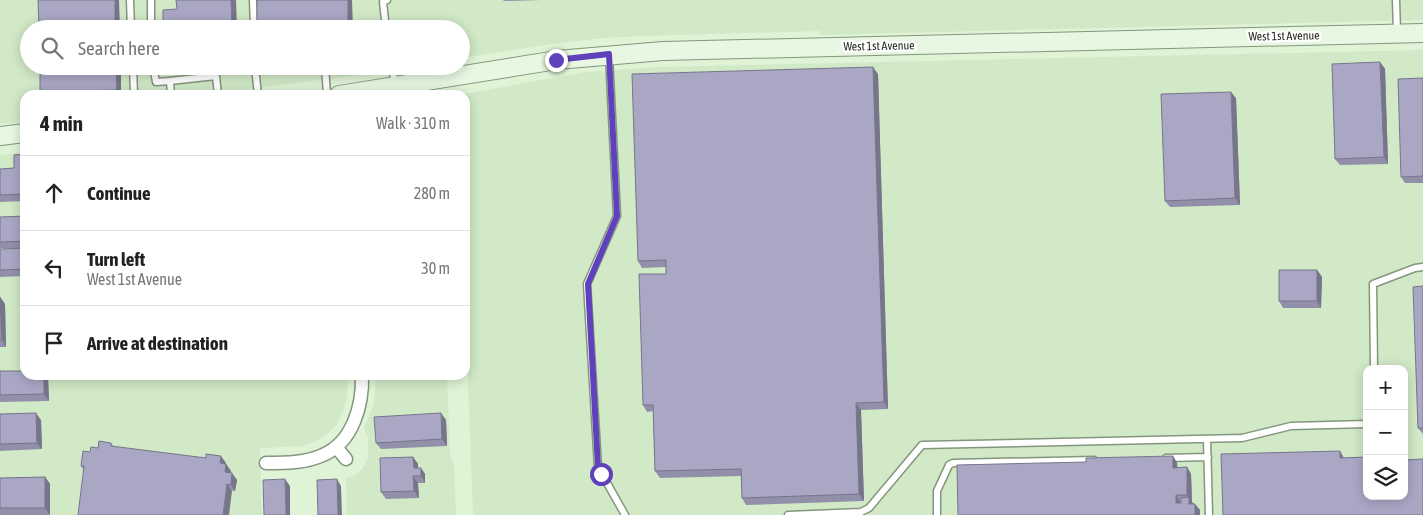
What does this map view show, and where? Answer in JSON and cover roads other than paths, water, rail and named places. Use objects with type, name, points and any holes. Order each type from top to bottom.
[{"type":"street","name":"West 1st Avenue","points":[[470,74],[556,60],[609,54],[663,51],[1423,33]]},
{"type":"street","name":"West 1st Avenue","points":[[372,90],[464,75]]},
{"type":"street","points":[[0,136],[20,134]]},
{"type":"street","points":[[266,463],[291,463],[306,460],[323,455],[336,447],[347,434],[358,411],[362,380]]},
{"type":"street","points":[[336,447],[346,459]]},
{"type":"lane","points":[[130,0],[131,20]]},
{"type":"lane","points":[[151,0],[151,20]]},
{"type":"lane","points":[[253,0],[254,20]]},
{"type":"lane","points":[[385,20],[383,2],[387,0]]},
{"type":"lane","points":[[1396,0],[1397,33]]},
{"type":"lane","points":[[609,54],[617,216],[588,284],[598,467],[625,515]]},
{"type":"lane","points":[[133,75],[134,90]]},
{"type":"lane","points":[[155,75],[156,82],[216,76],[217,90]]},
{"type":"lane","points":[[256,75],[257,90]]},
{"type":"lane","points":[[326,75],[327,90]]},
{"type":"lane","points":[[394,75],[396,86]]},
{"type":"lane","points":[[170,81],[171,90]]},
{"type":"lane","points":[[1374,365],[1372,284],[1415,268],[1423,268]]},
{"type":"lane","points":[[788,515],[861,512],[869,508],[922,445],[1242,438],[1291,426],[1363,424]]},
{"type":"lane","points":[[1207,439],[1209,515]]},
{"type":"lane","points":[[1159,458],[1208,457]]},
{"type":"lane","points":[[937,515],[937,491],[949,466],[953,463],[1100,460]]}]
